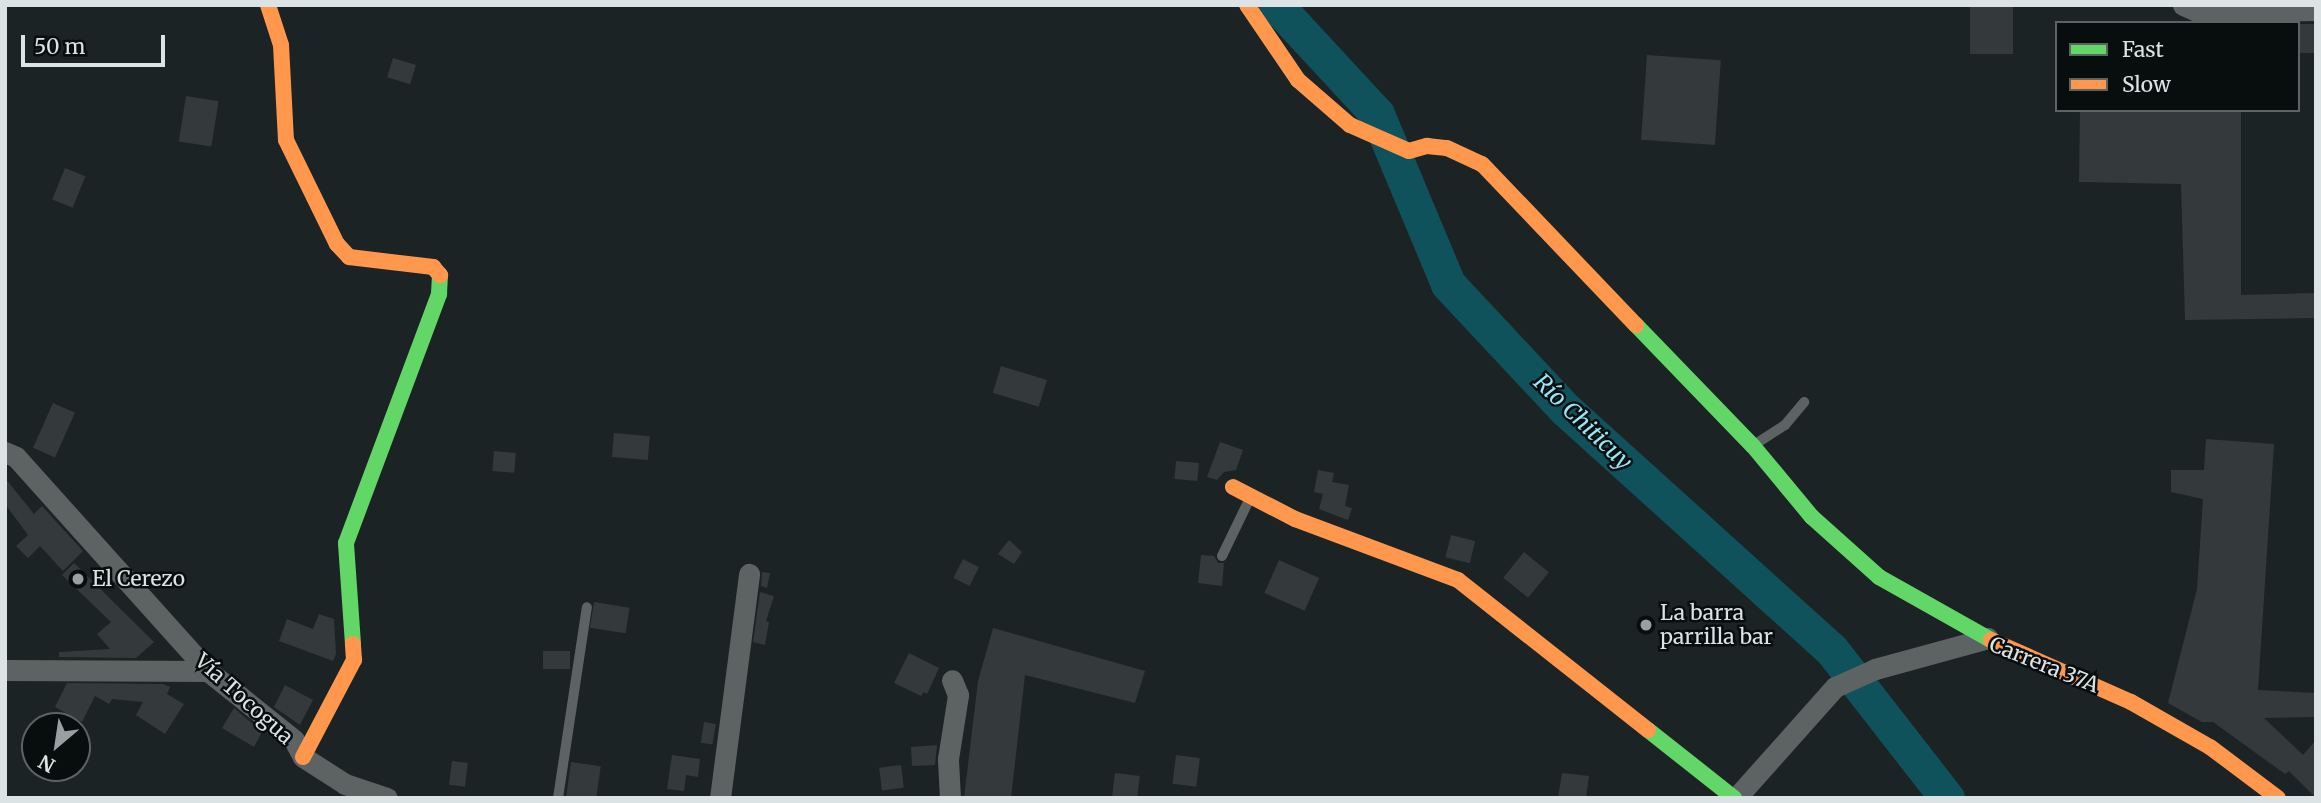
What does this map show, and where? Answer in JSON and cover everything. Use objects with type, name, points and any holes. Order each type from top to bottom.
[{"type":"street","points":[[268,5],[282,45],[286,140],[337,244],[349,257],[433,267],[442,278],[439,294],[346,543],[354,660],[303,757]]},
{"type":"street","points":[[1247,5],[1298,80],[1350,125],[1409,151],[1427,146],[1447,148],[1482,164],[1753,446],[1812,517],[1856,559],[1879,577],[1988,638]]},
{"type":"street","points":[[2183,5],[2199,12],[2316,10]]},
{"type":"street","name":"Vía Tocogua","points":[[5,452],[16,457],[208,671],[294,740],[303,757],[345,785],[387,798]]},
{"type":"street","points":[[1233,487],[1295,519],[1458,580],[1735,798]]},
{"type":"street","points":[[720,798],[749,573]]},
{"type":"street","name":"Carrera 37A","points":[[1735,798],[1835,687],[1875,669],[1988,638],[2131,702],[2210,747],[2278,798]]},
{"type":"street","points":[[5,670],[208,671]]},
{"type":"street","points":[[950,798],[948,758],[958,695],[952,680]]},
{"type":"lane","points":[[1753,446],[1785,425],[1804,402]]},
{"type":"lane","points":[[1222,556],[1250,498]]},
{"type":"lane","points":[[558,798],[587,607]]},
{"type":"building","points":[[1970,5],[2013,5],[2013,54],[1970,54]]},
{"type":"building","points":[[2300,24],[2316,24],[2316,53],[2300,53]]},
{"type":"building","points":[[1647,55],[1721,60],[1715,145],[1641,140]]},
{"type":"building","points":[[393,58],[416,65],[410,84],[387,77]]},
{"type":"building","points":[[186,96],[219,101],[211,147],[179,141]]},
{"type":"building","points":[[2080,112],[2241,112],[2241,295],[2316,293],[2316,318],[2185,320],[2181,184],[2079,182]]},
{"type":"building","points":[[65,168],[85,176],[73,208],[52,200]]},
{"type":"building","points":[[1001,366],[1047,380],[1039,407],[993,393]]},
{"type":"building","points":[[53,403],[75,413],[55,458],[33,448]]},
{"type":"building","points":[[614,433],[650,436],[648,460],[612,457]]},
{"type":"building","points":[[2206,439],[2274,444],[2258,690],[2316,693],[2316,717],[2264,718],[2303,755],[2316,740],[2316,798],[2289,771],[2285,774],[2213,722],[2202,722],[2168,703],[2197,589],[2203,499],[2171,492],[2171,470],[2204,470]]},
{"type":"building","points":[[1220,442],[1243,450],[1236,470],[1224,472],[1217,480],[1207,477]]},
{"type":"building","points":[[494,451],[516,453],[514,473],[492,471]]},
{"type":"building","points":[[1176,461],[1199,463],[1197,481],[1174,479]]},
{"type":"building","points":[[1318,470],[1334,473],[1332,482],[1349,485],[1345,506],[1352,508],[1348,520],[1319,509],[1323,494],[1314,492]]},
{"type":"building","points":[[5,478],[34,514],[42,506],[83,551],[63,571],[40,546],[28,558],[16,546],[28,535],[5,504]]},
{"type":"building","points":[[1451,535],[1475,541],[1470,563],[1445,557]]},
{"type":"building","points":[[1009,540],[1022,552],[1014,564],[998,554]]},
{"type":"building","points":[[1524,552],[1549,572],[1528,598],[1503,578]]},
{"type":"building","points":[[1201,555],[1214,556],[1218,563],[1224,563],[1222,586],[1198,583]]},
{"type":"building","points":[[963,559],[979,567],[970,586],[953,578]]},
{"type":"building","points":[[1279,560],[1319,578],[1305,611],[1264,593]]},
{"type":"building","points":[[74,563],[154,642],[136,658],[59,657],[59,652],[110,649],[97,634],[111,622],[62,575]]},
{"type":"building","points":[[762,572],[770,573],[767,588],[761,586]]},
{"type":"building","points":[[760,592],[774,596],[766,621],[769,622],[765,645],[753,642]]},
{"type":"building","points":[[594,602],[630,608],[625,633],[590,628]]},
{"type":"building","points":[[319,614],[334,619],[336,654],[333,661],[279,641],[287,619],[313,629]]},
{"type":"building","points":[[993,628],[1145,671],[1135,703],[1025,675],[1011,798],[964,798],[978,681]]},
{"type":"building","points":[[543,651],[570,651],[570,669],[543,669]]},
{"type":"building","points":[[909,653],[939,668],[927,694],[924,692],[921,696],[894,683]]},
{"type":"building","points":[[67,683],[163,684],[170,687],[167,694],[184,704],[165,734],[136,715],[143,702],[112,699],[109,704],[95,696],[87,712],[64,712],[55,707]]},
{"type":"building","points":[[285,685],[313,700],[300,725],[274,707]]},
{"type":"building","points":[[234,708],[262,732],[254,747],[222,728]]},
{"type":"building","points":[[704,722],[716,724],[713,745],[701,743]]},
{"type":"building","points":[[937,745],[935,765],[912,766],[911,747]]},
{"type":"building","points":[[672,755],[700,759],[698,777],[686,775],[684,791],[667,789]]},
{"type":"building","points":[[1176,755],[1200,758],[1196,787],[1172,784]]},
{"type":"building","points":[[452,761],[468,763],[465,787],[449,785]]},
{"type":"building","points":[[571,762],[601,766],[596,798],[566,798]]},
{"type":"building","points":[[901,765],[904,788],[882,791],[879,768]]},
{"type":"building","points":[[1115,773],[1140,776],[1137,798],[1112,798]]},
{"type":"building","points":[[1562,773],[1589,776],[1586,798],[1558,798]]},
{"type":"waterway","name":"Río Chiticuy","points":[[1276,5],[1377,114],[1448,284],[1565,409],[1831,649],[1947,798]]},
{"type":"traffic: fast","points":[[353,644],[346,543],[439,294],[440,275]]},
{"type":"traffic: fast","points":[[1636,325],[1753,446],[1812,517],[1879,577],[1991,640]]},
{"type":"traffic: fast","points":[[1648,730],[1734,798]]},
{"type":"traffic: slow","points":[[268,5],[281,45],[286,140],[337,244],[349,257],[433,267],[440,275]]},
{"type":"traffic: slow","points":[[1247,5],[1298,80],[1350,125],[1409,151],[1427,146],[1447,148],[1482,164],[1636,325]]},
{"type":"traffic: slow","points":[[1233,487],[1295,519],[1458,580],[1648,730]]},
{"type":"traffic: slow","points":[[1991,640],[2131,702],[2210,747],[2278,798]]},
{"type":"traffic: slow","points":[[303,757],[354,660],[353,644]]},
{"type":"place","name":"El Cerezo","points":[[78,579]]},
{"type":"place","name":"La barra parrilla bar","points":[[1646,625]]}]
